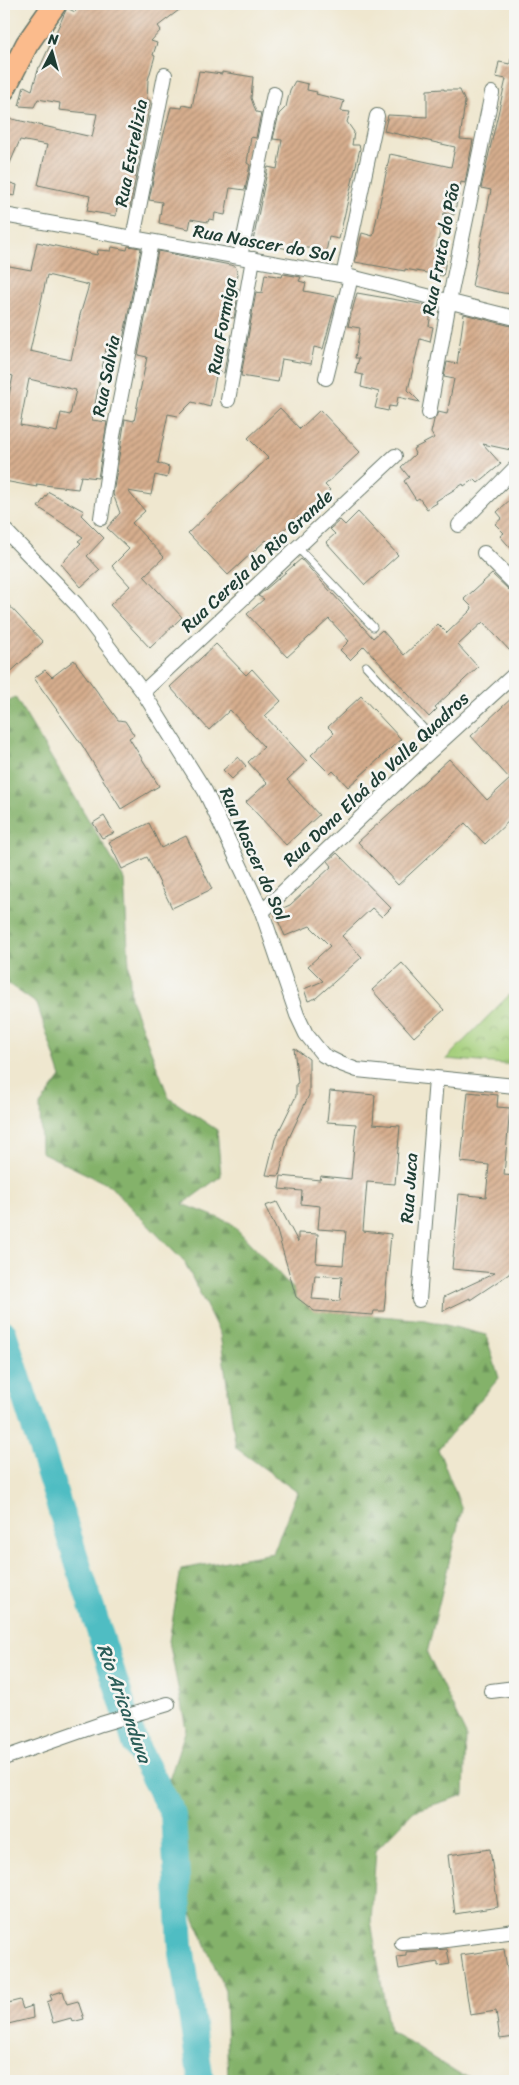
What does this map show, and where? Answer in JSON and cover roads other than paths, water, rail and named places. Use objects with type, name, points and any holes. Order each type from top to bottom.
[{"type":"main road","points":[[4,89],[27,44],[55,4]]},
{"type":"street","name":"Rua Estrelizia","points":[[133,238],[165,75]]},
{"type":"street","name":"Rua Formiga","points":[[228,400],[247,258],[274,94]]},
{"type":"street","name":"Rua Fruta do Pão","points":[[428,412],[492,94]]},
{"type":"street","points":[[326,378],[377,116]]},
{"type":"street","name":"Rua Nascer do Sol","points":[[4,215],[347,276],[515,318]]},
{"type":"street","name":"Rua Salvia","points":[[101,518],[115,427],[151,242]]},
{"type":"street","name":"Rua Cereja do Rio Grande","points":[[143,692],[395,456]]},
{"type":"street","points":[[459,525],[515,468]]},
{"type":"street","name":"Rua Nascer do Sol","points":[[4,529],[76,604],[143,692],[205,791],[262,912],[297,1015],[306,1034],[323,1054],[357,1070],[515,1086]]},
{"type":"street","points":[[484,553],[515,584]]},
{"type":"street","name":"Rua Dona Eloá do Valle Quadros","points":[[262,912],[438,744],[515,674]]},
{"type":"street","name":"Rua Juca","points":[[419,1300],[436,1079]]},
{"type":"street","points":[[491,1691],[515,1688]]},
{"type":"street","points":[[4,1758],[101,1724],[168,1704]]},
{"type":"street","points":[[402,1943],[439,1941],[515,1931]]},
{"type":"lane","points":[[298,548],[373,627]]},
{"type":"lane","points":[[366,666],[438,744]]},
{"type":"waterway","name":"Rio Aricanduva","points":[[4,1333],[136,1746],[173,1814],[181,1946],[201,2081]]}]
